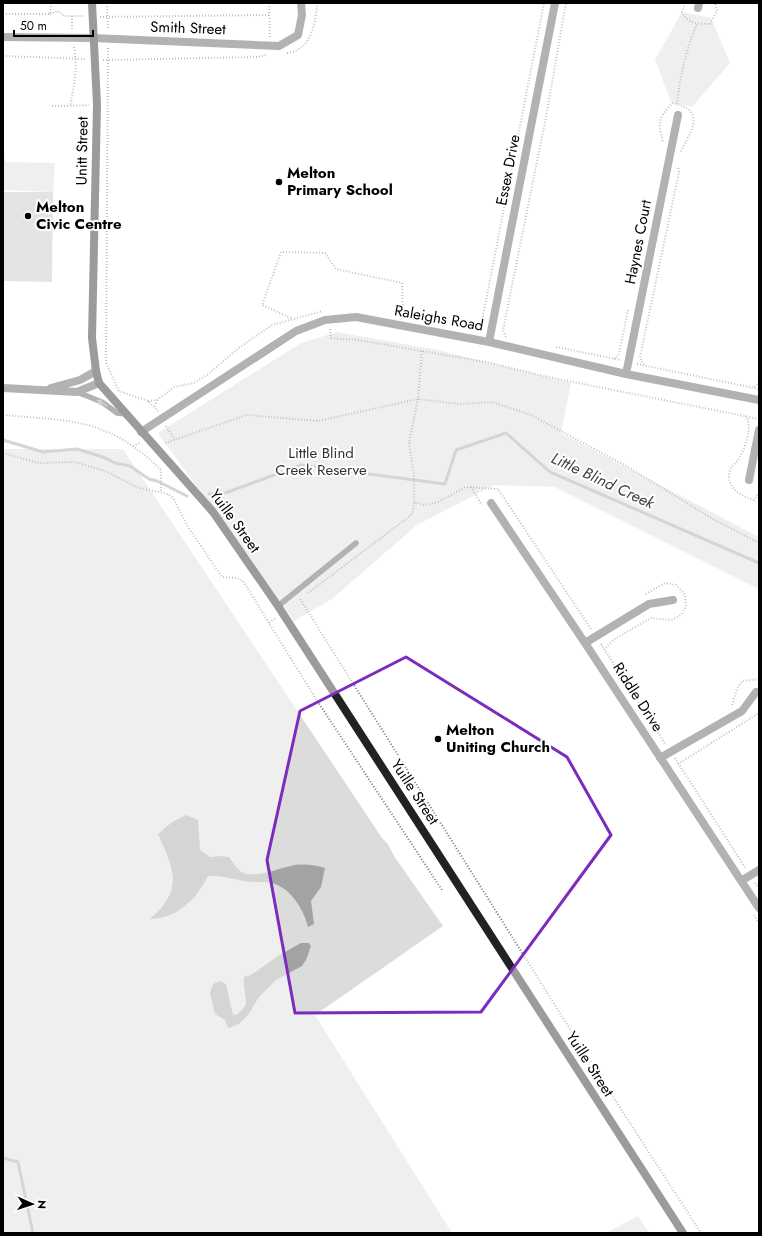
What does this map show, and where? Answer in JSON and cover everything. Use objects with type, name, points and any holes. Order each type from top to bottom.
[{"type":"street","name":"Unitt Street","points":[[92,3],[97,105],[92,338],[96,371]]},
{"type":"street","name":"Smith Street","points":[[3,37],[93,38],[279,46],[298,35],[302,15],[301,3]]},
{"type":"street","name":"Essex Drive","points":[[490,338],[555,3]]},
{"type":"street","name":"Haynes Court","points":[[626,374],[678,115]]},
{"type":"street","name":"Raleighs Road","points":[[141,432],[296,330],[325,320],[356,317],[490,338],[626,374],[759,400]]},
{"type":"street","name":"Yuille Street","points":[[96,371],[99,383],[213,512],[278,606],[683,1233]]},
{"type":"street","points":[[46,389],[80,380],[96,371]]},
{"type":"street","points":[[3,388],[46,389],[77,392],[99,383]]},
{"type":"street","points":[[749,480],[759,430]]},
{"type":"street","name":"Riddle Drive","points":[[491,503],[759,908]]},
{"type":"street","points":[[585,643],[649,604],[673,600]]},
{"type":"street","points":[[660,758],[742,710],[756,692]]},
{"type":"street","points":[[741,881],[759,870]]},
{"type":"lane","points":[[77,392],[102,402],[117,413],[125,414]]},
{"type":"lane","points":[[278,606],[356,543]]},
{"type":"path","points":[[50,14],[51,3]]},
{"type":"path","points":[[3,56],[76,58],[109,61],[258,57],[270,54],[269,3]]},
{"type":"path","points":[[514,338],[490,338],[476,331],[482,326],[544,3]]},
{"type":"path","points":[[506,337],[503,330],[546,117],[566,3]]},
{"type":"path","points":[[3,14],[50,14],[58,11],[64,16],[269,15]]},
{"type":"path","points":[[677,104],[679,84],[690,40],[697,24]]},
{"type":"path","points":[[70,106],[76,58]]},
{"type":"path","points":[[109,69],[106,363],[119,392],[148,401],[155,406],[175,440]]},
{"type":"path","points":[[52,106],[109,106]]},
{"type":"path","points":[[292,318],[262,305],[281,252],[325,253],[336,269],[402,283],[402,316],[410,317]]},
{"type":"path","points":[[552,346],[759,389]]},
{"type":"path","points":[[413,498],[414,475],[409,443],[418,399],[422,352],[491,363],[548,377],[759,419]]},
{"type":"path","points":[[754,388],[759,382]]},
{"type":"path","points":[[148,440],[160,445],[247,415],[318,421],[418,399],[460,404],[492,402],[532,415],[628,467],[713,519],[759,543]]},
{"type":"path","points":[[148,401],[157,400],[155,406]]},
{"type":"path","points":[[3,415],[75,421],[102,428],[133,446],[161,470],[161,492]]},
{"type":"path","points":[[3,453],[38,463],[75,462],[108,472],[136,487],[161,492],[173,498],[188,527],[222,577],[237,578],[243,581],[316,699],[442,890]]},
{"type":"path","points":[[414,502],[413,511],[410,516],[300,599],[590,1061],[701,1233]]},
{"type":"path","points":[[726,709],[733,705],[737,689],[742,681],[759,679]]},
{"type":"path","points":[[678,764],[759,713]]},
{"type":"path","points":[[666,745],[673,741]]},
{"type":"highlighted area","points":[[406,657],[567,757],[611,835],[481,1012],[295,1013],[267,860],[300,711]]},
{"type":"green space","points":[[682,12],[711,18],[730,63],[692,107],[671,102],[655,60]]},
{"type":"green space","points":[[3,154],[6,162],[55,163],[53,192],[3,190]]},
{"type":"green space","name":"Little Blind Creek Reserve","points":[[337,332],[438,350],[571,383],[561,433],[759,537],[759,589],[555,487],[494,485],[417,525],[332,599],[294,621],[158,433],[301,343]]},
{"type":"green space","points":[[3,449],[123,449],[382,838],[388,844],[394,856],[443,926],[315,1015],[452,1233],[3,1233]]},
{"type":"green space","points":[[638,1216],[649,1233],[606,1233]]},
{"type":"shaded area","points":[[186,815],[198,820],[200,850],[210,857],[229,857],[237,868],[244,873],[258,874],[295,865],[312,865],[325,868],[321,887],[311,901],[314,924],[308,927],[296,900],[279,886],[269,882],[247,882],[212,876],[208,876],[192,900],[185,906],[168,916],[150,919],[168,898],[172,888],[173,879],[168,858],[158,834],[172,822]]},
{"type":"shaded area","points":[[301,943],[309,943],[311,946],[302,966],[276,980],[259,997],[248,1015],[239,1024],[229,1028],[225,1020],[215,1014],[210,993],[213,984],[220,981],[226,984],[233,1015],[238,1014],[246,1005],[244,977],[251,975],[278,956]]},
{"type":"building","name":"Melton Civic Centre","points":[[3,192],[53,192],[52,282],[3,281]]},
{"type":"waterway","name":"Little Blind Creek","points":[[209,494],[225,493],[301,465],[445,484],[456,450],[506,433],[550,472],[759,563]]},
{"type":"waterway","name":"Little Blind Creek","points":[[3,440],[43,452],[77,449],[103,457],[115,463],[130,466],[149,479],[157,481],[187,496]]},
{"type":"waterway","points":[[3,1158],[18,1162],[33,1233]]},
{"type":"place","name":"Melton Primary School","points":[[279,182]]},
{"type":"place","name":"Melton Civic Centre","points":[[28,216]]},
{"type":"place","name":"Melton Uniting Church","points":[[438,739]]}]
